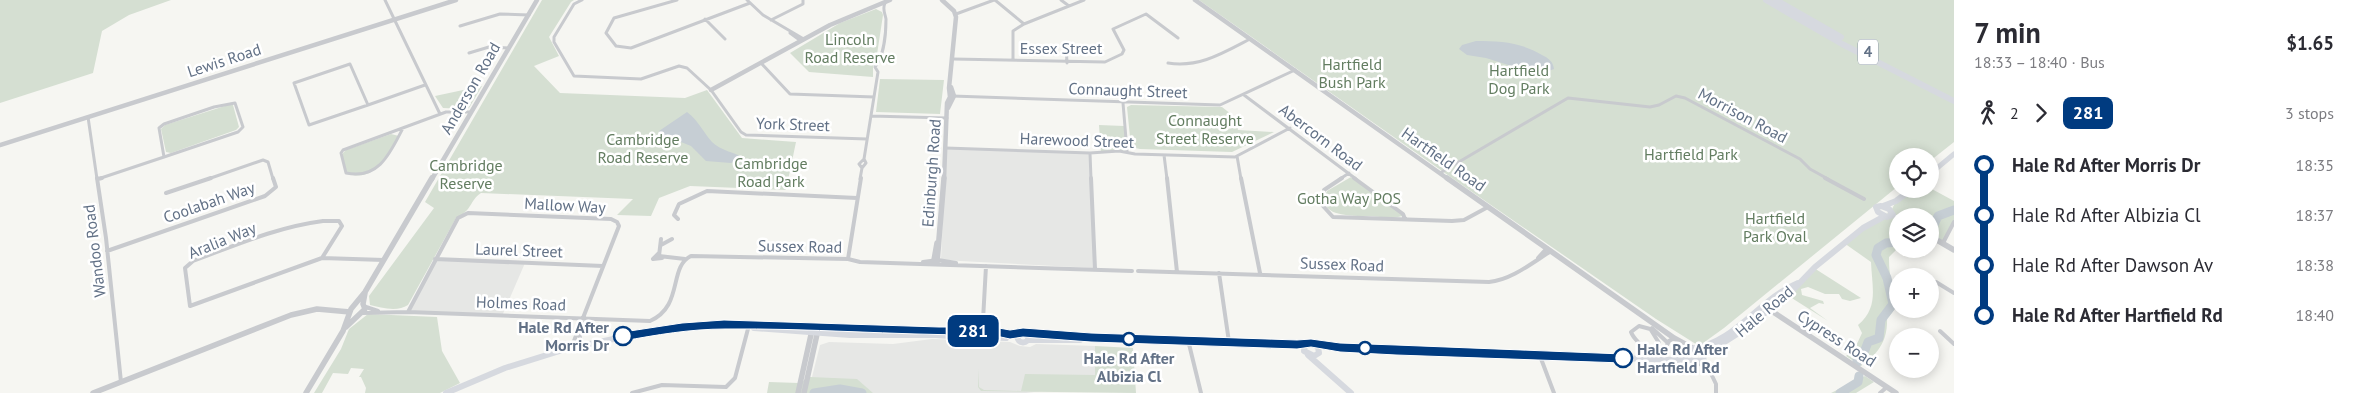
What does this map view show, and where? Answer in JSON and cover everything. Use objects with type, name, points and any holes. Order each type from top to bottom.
[{"type":"highway","name":"4","points":[[1766,0],[1842,44],[1954,101]]},
{"type":"highway","name":"4","points":[[1776,0],[1865,51],[1954,96]]},
{"type":"main road","points":[[1939,166],[1954,154]]},
{"type":"main road","points":[[1873,220],[1877,206],[1884,206],[1900,198]]},
{"type":"main road","points":[[1894,208],[1896,201]]},
{"type":"main road","points":[[1884,206],[1889,212]]},
{"type":"main road","points":[[1876,211],[1889,215]]},
{"type":"main road","name":"Hale Road","points":[[1673,359],[1721,340],[1792,292],[1798,282],[1873,220],[1889,217]]},
{"type":"main road","name":"Hale Road","points":[[1340,347],[1320,352],[1314,356],[1305,350],[1308,343],[1340,347],[1540,356],[1700,359],[1732,338],[1766,308]]},
{"type":"main road","points":[[451,392],[508,367],[581,344],[666,330],[749,326],[914,337],[982,330],[1043,339],[1229,343],[1287,347],[1305,350],[1346,392]]},
{"type":"main road","points":[[1316,345],[1320,352],[1321,366]]},
{"type":"main road","points":[[1692,351],[1700,359]]},
{"type":"street","points":[[385,0],[440,114]]},
{"type":"street","name":"Lewis Road","points":[[0,145],[456,0]]},
{"type":"street","name":"Anderson Road","points":[[306,393],[343,331],[352,309],[365,292],[537,0]]},
{"type":"street","points":[[582,0],[574,4],[554,37],[554,42],[574,76],[641,79],[679,66],[687,68],[711,90],[790,47],[800,39],[870,8],[881,6],[889,0]]},
{"type":"street","points":[[677,0],[614,18],[606,33],[616,46],[631,48],[705,19],[750,4]]},
{"type":"street","points":[[747,0],[771,20],[800,39]]},
{"type":"street","points":[[771,20],[802,4],[803,0]]},
{"type":"street","points":[[942,0],[956,14],[995,0],[1024,24]]},
{"type":"street","points":[[1061,0],[1069,6]]},
{"type":"street","points":[[1013,60],[1013,31],[1024,24],[1084,0]]},
{"type":"street","name":"Hartfield Road","points":[[1195,0],[1549,250],[1652,327],[1692,351]]},
{"type":"street","points":[[848,259],[862,168],[866,163],[864,159],[878,72],[882,66],[879,62],[886,16],[881,6]]},
{"type":"street","name":"Edinburgh Road","points":[[936,261],[946,148],[947,103],[952,97],[949,88],[956,14]]},
{"type":"street","name":"Essex Street","points":[[953,59],[1097,63],[1116,58],[1124,50],[1113,29],[1146,14],[1178,38]]},
{"type":"street","points":[[460,26],[497,15],[529,15]]},
{"type":"street","points":[[705,19],[725,38]]},
{"type":"street","points":[[1168,63],[1185,66],[1196,64],[1250,39]]},
{"type":"street","points":[[1066,45],[1067,63]]},
{"type":"street","points":[[469,53],[489,48],[509,48]]},
{"type":"street","points":[[761,63],[785,91],[790,94],[874,97]]},
{"type":"street","points":[[368,105],[350,64],[294,83],[309,125],[368,105],[425,85]]},
{"type":"street","name":"Connaught Street","points":[[952,97],[1213,106],[1225,104],[1293,69]]},
{"type":"street","name":"York Street","points":[[711,90],[741,132],[746,135],[867,139]]},
{"type":"street","name":"Abercorn Road","points":[[1244,95],[1403,214],[1405,219]]},
{"type":"street","name":"Morrison Road","points":[[1440,173],[1568,98],[1650,107],[1659,105],[1676,96],[1685,98],[1742,130],[1799,158],[1810,169],[1864,199]]},
{"type":"street","points":[[98,179],[238,132],[242,127],[235,103],[214,107],[164,124],[159,128],[164,156]]},
{"type":"street","points":[[1122,103],[1127,151]]},
{"type":"street","points":[[403,128],[377,168],[370,174],[353,176],[346,173],[341,153],[343,150],[440,114],[450,111],[471,112]]},
{"type":"street","name":"Wandoo Road","points":[[88,116],[98,179],[121,382]]},
{"type":"street","points":[[871,116],[947,118]]},
{"type":"street","name":"Harewood Street","points":[[946,148],[1090,153],[1127,151],[1135,154],[1238,156],[1290,128]]},
{"type":"street","points":[[1090,153],[1095,270]]},
{"type":"street","points":[[1164,155],[1177,272]]},
{"type":"street","points":[[1238,156],[1260,273]]},
{"type":"street","name":"Coolabah Way","points":[[106,251],[264,196],[272,192],[276,186],[268,162],[263,160],[166,193]]},
{"type":"street","points":[[1349,173],[1324,190],[1323,206],[1333,217],[1452,221],[1464,220],[1486,205]]},
{"type":"street","points":[[678,219],[674,215],[679,204],[707,191],[715,194],[857,198]]},
{"type":"street","name":"Mallow Way","points":[[435,259],[458,218],[468,213],[611,218],[619,226],[572,346]]},
{"type":"street","name":"Aralia Way","points":[[322,258],[342,226],[339,221],[303,222],[193,261],[185,268],[190,306],[322,258],[384,260]]},
{"type":"street","points":[[1943,244],[1954,222]]},
{"type":"street","points":[[661,239],[659,253],[653,259],[685,259]]},
{"type":"street","points":[[661,245],[672,239]]},
{"type":"street","points":[[1939,242],[1954,250]]},
{"type":"street","name":"Sussex Road","points":[[1138,271],[1260,273],[1489,282],[1500,281],[1508,277],[1549,250]]},
{"type":"street","name":"Sussex Road","points":[[685,259],[691,256],[848,259],[860,262],[908,263],[936,261],[961,265],[1132,271]]},
{"type":"street","points":[[408,312],[435,259]]},
{"type":"street","name":"Laurel Street","points":[[435,259],[603,266]]},
{"type":"street","name":"Holmes Road","points":[[363,310],[650,321],[658,319],[663,315],[669,304],[685,259]]},
{"type":"street","points":[[982,330],[986,266]]},
{"type":"street","points":[[1219,272],[1229,343]]},
{"type":"street","points":[[1939,284],[1954,293]]},
{"type":"street","name":"Anderson Road","points":[[343,331],[363,310],[365,292]]},
{"type":"street","name":"Cypress Road","points":[[1766,308],[1896,393]]},
{"type":"street","points":[[93,393],[291,315],[317,309],[363,310]]},
{"type":"street","points":[[352,309],[354,315],[363,310]]},
{"type":"street","points":[[632,393],[662,386],[726,387],[735,378],[749,326]]},
{"type":"street","points":[[1649,359],[1641,344],[1634,340],[1631,332],[1638,326],[1652,327],[1668,343]]},
{"type":"street","points":[[1652,327],[1659,344],[1656,348]]},
{"type":"street","name":"Mallow Way","points":[[579,329],[578,337],[581,344]]},
{"type":"street","points":[[798,393],[815,330]]},
{"type":"street","points":[[804,393],[815,330]]},
{"type":"street","points":[[1940,331],[1954,344]]},
{"type":"street","points":[[1644,350],[1647,347],[1666,347],[1668,343],[1676,340]]},
{"type":"street","points":[[1188,342],[1202,393]]},
{"type":"street","points":[[1540,356],[1554,393]]},
{"type":"street","points":[[1700,359],[1716,384],[1716,393]]},
{"type":"street","points":[[1880,393],[1887,387]]},
{"type":"shaded area","points":[[1476,41],[1502,42],[1526,47],[1548,59],[1553,64],[1554,69],[1543,73],[1528,71],[1486,58],[1467,55],[1459,49],[1462,45]]},
{"type":"shaded area","points":[[687,112],[715,145],[745,158],[731,163],[706,161],[691,146],[661,134],[659,131]]},
{"type":"shaded area","points":[[946,148],[1090,153],[1094,268],[941,260]]},
{"type":"shaded area","points":[[435,259],[525,263],[502,316],[408,312]]},
{"type":"shaded area","points":[[932,339],[1010,342],[1030,347],[1036,344],[1095,346],[1096,384],[1026,393],[808,393],[820,345],[829,342],[893,344]]},
{"type":"green space","points":[[0,0],[171,0],[129,15],[102,31],[93,73],[0,103]]},
{"type":"green space","name":"Cambridge Road Reserve","points":[[542,0],[574,0],[549,37],[559,56],[534,66],[560,93],[685,98],[707,90],[742,138],[796,142],[786,190],[690,186],[659,198],[651,216],[617,215],[633,199],[481,193],[465,212],[456,218],[408,305],[394,309],[370,305],[369,296],[434,208],[425,202]]},
{"type":"green space","name":"Hartfield Park","points":[[1199,0],[1954,0],[1954,142],[1939,154],[1939,148],[1889,148],[1889,194],[1724,328],[1699,346],[1656,319]]},
{"type":"green space","name":"Lincoln Road Reserve","points":[[876,9],[882,12],[883,15],[876,61],[873,66],[873,77],[809,72],[790,53],[840,23]]},
{"type":"green space","points":[[880,79],[944,80],[940,114],[876,112]]},
{"type":"green space","points":[[482,86],[469,108],[466,109],[443,108],[435,96]]},
{"type":"green space","points":[[233,105],[239,127],[236,130],[171,153],[166,152],[161,129],[165,125]]},
{"type":"green space","name":"Connaught Street Reserve","points":[[1131,105],[1222,107],[1236,118],[1238,130],[1274,132],[1232,152],[1140,149],[1131,147],[1127,107]]},
{"type":"green space","points":[[1099,125],[1124,126],[1127,151],[1101,153]]},
{"type":"green space","points":[[391,134],[399,136],[385,160],[372,172],[364,175],[346,173],[342,154],[346,150]]},
{"type":"green space","name":"Gotha Way POS","points":[[1351,177],[1402,214],[1402,216],[1391,218],[1356,216],[1338,214],[1331,211],[1326,206],[1327,191]]},
{"type":"green space","points":[[1939,193],[1954,201],[1954,222],[1943,243],[1939,241],[1939,208],[1892,208],[1900,198],[1939,198]]},
{"type":"green space","points":[[1889,212],[1889,316],[1887,318],[1886,334],[1877,352],[1861,366],[1846,356],[1856,346],[1862,333],[1858,325],[1865,318],[1872,304],[1871,262],[1844,243]]},
{"type":"green space","points":[[1814,268],[1861,298],[1850,301],[1842,299],[1839,294],[1825,294],[1808,287],[1801,289],[1802,295],[1823,301],[1824,304],[1819,303],[1810,308],[1828,321],[1787,295]]},
{"type":"green space","points":[[368,314],[437,317],[442,351],[460,383],[440,393],[365,393],[366,388],[361,377],[359,377],[364,369],[351,368],[348,374],[333,373],[322,393],[314,393],[341,349],[349,329]]},
{"type":"green space","points":[[1095,346],[1133,348],[1136,393],[981,391],[978,387],[978,369],[979,387],[984,390],[1021,391],[1025,374],[1095,375]]},
{"type":"green space","points":[[1865,376],[1874,382],[1856,393],[1831,393]]},
{"type":"green space","points":[[810,377],[857,379],[873,393],[767,393],[769,382],[799,383]]},
{"type":"waterway","points":[[1939,216],[1954,210]]},
{"type":"waterway","points":[[1857,363],[1857,355],[1865,350],[1868,342],[1879,338],[1881,320],[1893,304],[1887,278],[1876,255],[1878,248],[1889,243]]},
{"type":"waterway","points":[[1840,393],[1858,382],[1859,376]]},
{"type":"waterway","points":[[814,393],[840,389],[862,393]]},
{"type":"bus line","name":"281","points":[[623,336],[682,327],[724,324],[939,331],[977,331],[982,329],[997,333],[1059,334],[1091,338],[1263,342],[1297,345],[1311,343],[1340,347],[1396,350],[1623,358]]},
{"type":"place","name":"Hale Rd After Morris Dr","points":[[623,336]]},
{"type":"place","name":"Hale Rd After Albizia Cl","points":[[1129,339]]},
{"type":"place","name":"Hale Rd After Hartfield Rd","points":[[1623,358]]},
{"type":"park label","name":"Hartfield Bush Park","points":[[1352,73]]},
{"type":"park label","name":"Hartfield Dog Park","points":[[1519,79]]},
{"type":"park label","name":"Cambridge Road Park","points":[[771,172]]},
{"type":"park label","name":"Cambridge Reserve","points":[[466,174]]},
{"type":"park label","name":"Hartfield Park Oval","points":[[1775,227]]}]
